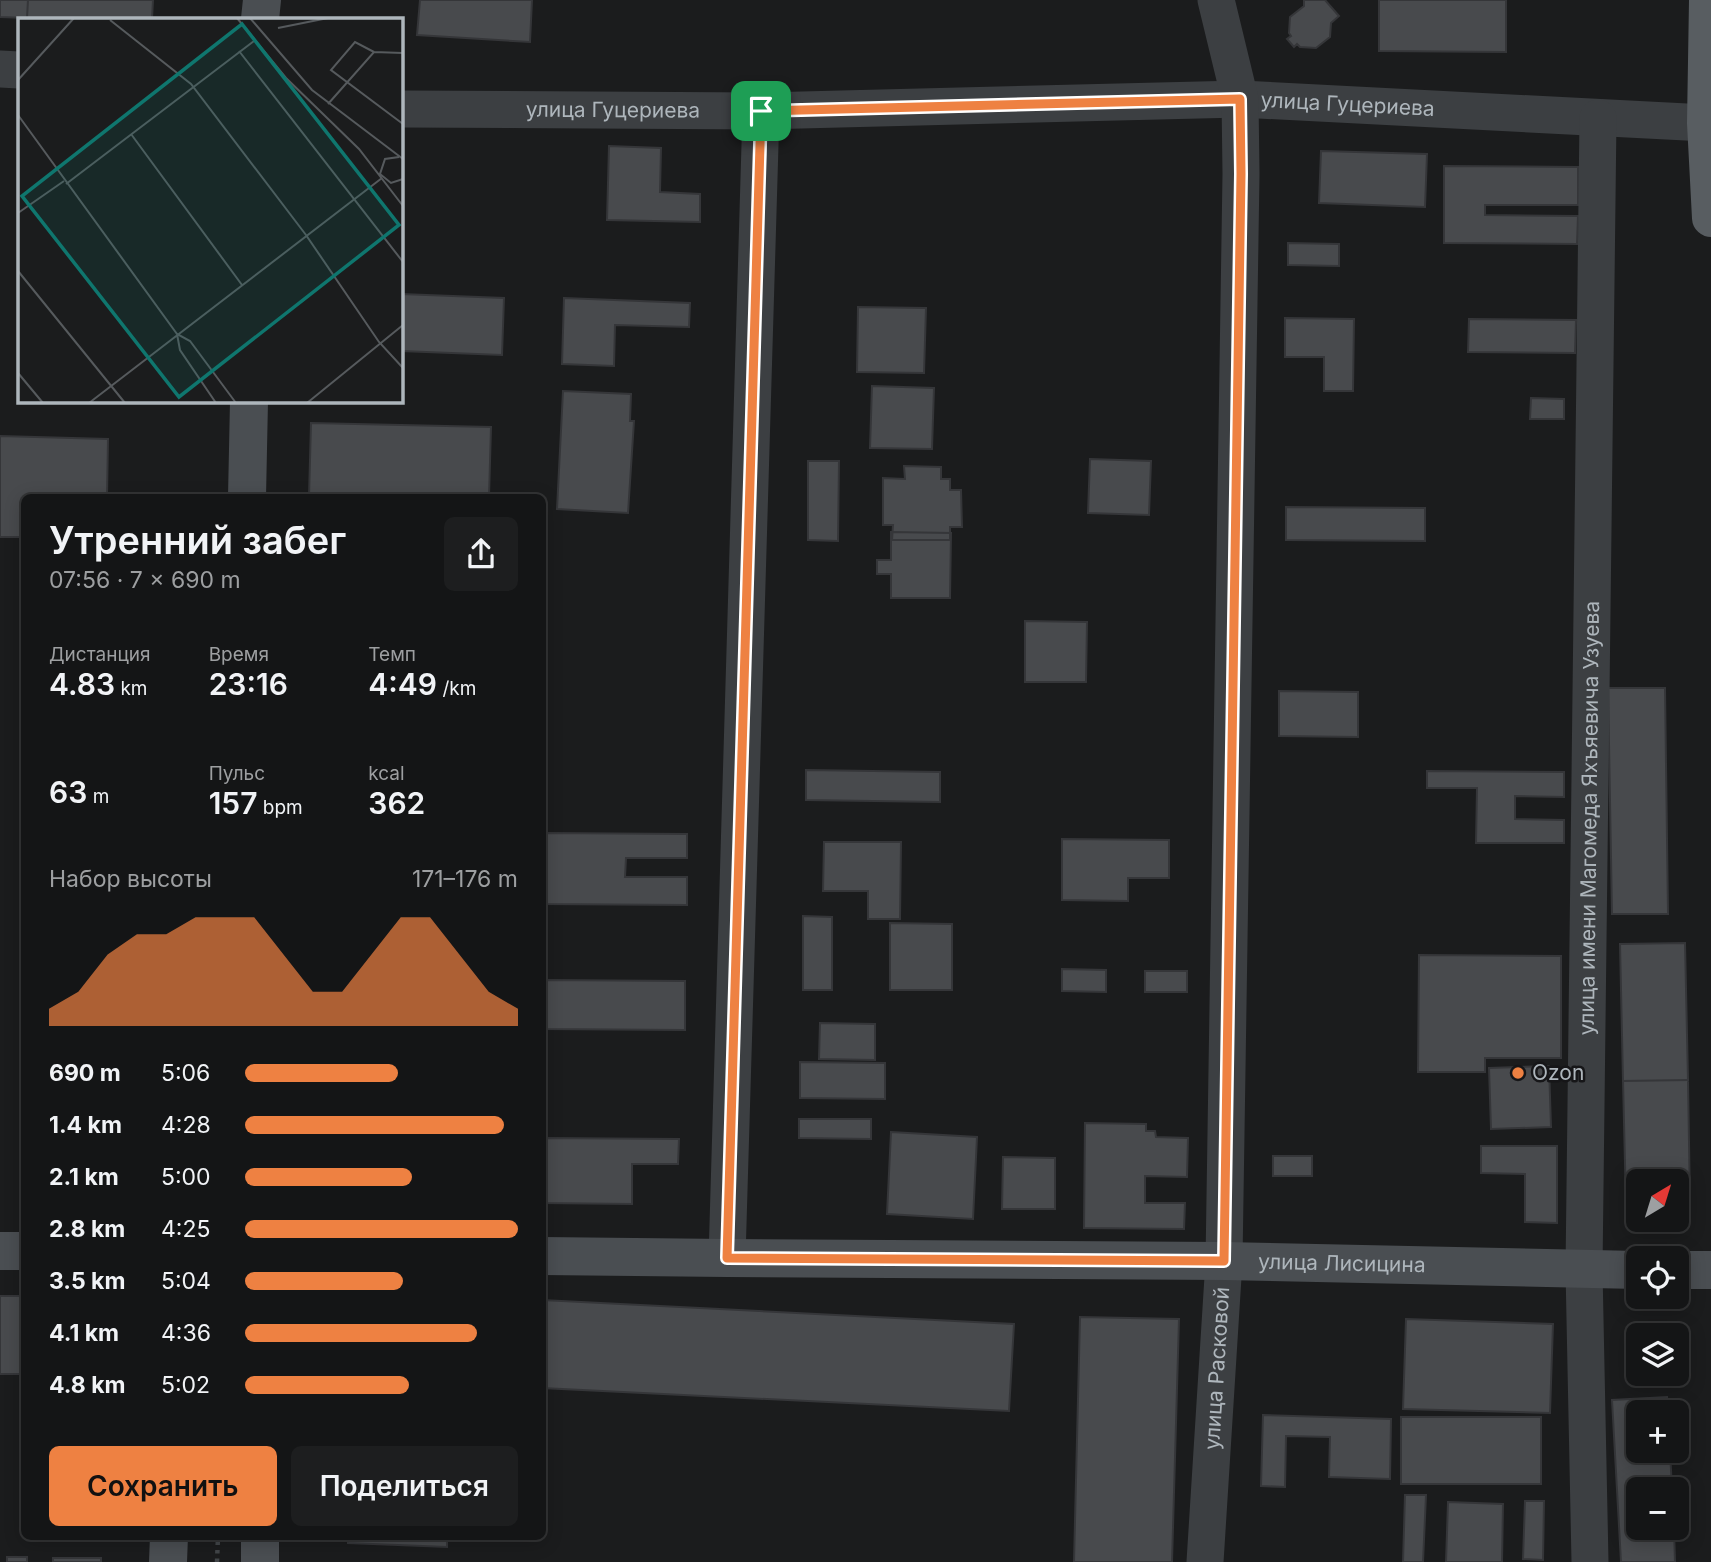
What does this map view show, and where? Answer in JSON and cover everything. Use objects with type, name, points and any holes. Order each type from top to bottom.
[{"type":"main road","points":[[1707,0],[1706,123],[1711,218]]},
{"type":"street","points":[[261,18],[262,0]]},
{"type":"street","name":"улица Расковой","points":[[1205,1562],[1224,1261],[1240,216],[1240,99],[1216,0]]},
{"type":"street","points":[[0,69],[18,70]]},
{"type":"street","name":"улица Гуцериева","points":[[402,109],[761,111],[1240,99],[1706,123]]},
{"type":"street","points":[[727,1258],[761,111]]},
{"type":"street","name":"улица имени Магомеда Яхъяевича Узуева","points":[[1590,1562],[1584,1270],[1598,118]]},
{"type":"street","points":[[247,494],[249,402]]},
{"type":"street","points":[[0,1251],[21,1251]]},
{"type":"street","name":"улица Лисицина","points":[[546,1256],[1224,1261],[1626,1270]]},
{"type":"street","points":[[1689,1270],[1711,1270]]},
{"type":"street","points":[[167,1562],[169,1540]]},
{"type":"street","points":[[260,1540],[260,1562]]},
{"type":"path","points":[[216,1562],[218,1540]]},
{"type":"building","points":[[0,0],[28,0],[27,18],[0,17]]},
{"type":"building","points":[[28,0],[153,0],[152,18],[27,18]]},
{"type":"building","points":[[420,0],[532,0],[530,42],[417,35]]},
{"type":"building","points":[[1304,0],[1325,0],[1339,16],[1331,23],[1330,37],[1316,48],[1300,47],[1297,44],[1294,47],[1287,39],[1291,36],[1290,17],[1304,6]]},
{"type":"building","points":[[1379,0],[1506,0],[1506,52],[1379,51]]},
{"type":"building","points":[[609,146],[661,148],[660,192],[700,194],[700,222],[607,220]]},
{"type":"building","points":[[1321,151],[1427,154],[1425,207],[1319,203]]},
{"type":"building","points":[[1444,166],[1578,167],[1578,205],[1485,205],[1485,215],[1578,216],[1577,244],[1444,243]]},
{"type":"building","points":[[1288,243],[1339,244],[1339,266],[1288,265]]},
{"type":"building","points":[[402,294],[504,298],[502,355],[402,351]]},
{"type":"building","points":[[564,298],[690,303],[689,327],[615,325],[614,366],[562,364]]},
{"type":"building","points":[[858,307],[926,308],[924,373],[857,372]]},
{"type":"building","points":[[1285,318],[1354,319],[1353,391],[1324,391],[1324,357],[1285,357]]},
{"type":"building","points":[[1469,319],[1576,320],[1575,353],[1468,352]]},
{"type":"building","points":[[872,386],[934,388],[932,449],[870,448]]},
{"type":"building","points":[[563,391],[631,394],[630,421],[634,421],[628,513],[557,509]]},
{"type":"building","points":[[1531,398],[1564,399],[1564,419],[1530,419]]},
{"type":"building","points":[[311,423],[491,427],[489,494],[309,494]]},
{"type":"building","points":[[0,436],[108,439],[107,494],[21,494],[21,537],[0,537]]},
{"type":"building","points":[[1090,459],[1151,461],[1149,515],[1088,513]]},
{"type":"building","points":[[808,461],[839,461],[838,541],[808,540]]},
{"type":"building","points":[[904,466],[941,467],[941,479],[950,479],[950,490],[961,490],[962,527],[950,527],[950,540],[892,540],[893,525],[883,525],[883,478],[905,479]]},
{"type":"building","points":[[1286,507],[1425,508],[1425,541],[1286,540]]},
{"type":"building","points":[[891,532],[951,533],[950,598],[891,598],[891,574],[877,574],[877,560],[891,560]]},
{"type":"building","points":[[1025,621],[1087,622],[1086,682],[1025,682]]},
{"type":"building","points":[[1608,688],[1665,688],[1668,914],[1612,914]]},
{"type":"building","points":[[1279,691],[1358,692],[1358,737],[1279,736]]},
{"type":"building","points":[[806,770],[940,772],[940,802],[806,800]]},
{"type":"building","points":[[1427,771],[1564,772],[1564,797],[1515,796],[1515,819],[1564,820],[1564,843],[1476,843],[1477,788],[1427,788]]},
{"type":"building","points":[[546,833],[687,834],[687,858],[626,858],[625,877],[687,877],[687,905],[546,904]]},
{"type":"building","points":[[1062,839],[1169,840],[1169,878],[1128,878],[1128,901],[1062,900]]},
{"type":"building","points":[[824,842],[901,842],[900,919],[868,919],[868,891],[823,891]]},
{"type":"building","points":[[803,916],[832,917],[832,990],[803,990]]},
{"type":"building","points":[[890,923],[952,924],[952,990],[890,990]]},
{"type":"building","points":[[1685,943],[1688,1080],[1623,1081],[1620,944]]},
{"type":"building","points":[[1419,955],[1561,956],[1561,1058],[1485,1058],[1485,1072],[1418,1072]]},
{"type":"building","points":[[1062,969],[1106,970],[1106,992],[1062,991]]},
{"type":"building","points":[[1145,971],[1187,971],[1187,992],[1145,992]]},
{"type":"building","points":[[546,980],[685,981],[685,1030],[546,1029]]},
{"type":"building","points":[[820,1023],[875,1024],[875,1060],[819,1059]]},
{"type":"building","points":[[800,1062],[885,1063],[885,1099],[800,1098]]},
{"type":"building","points":[[1549,1066],[1551,1127],[1491,1129],[1489,1068]]},
{"type":"building","points":[[1688,1080],[1690,1203],[1689,1169],[1626,1169],[1626,1205],[1623,1081]]},
{"type":"building","points":[[799,1119],[871,1119],[871,1139],[799,1138]]},
{"type":"building","points":[[1085,1123],[1146,1124],[1146,1131],[1155,1131],[1156,1137],[1188,1138],[1187,1177],[1145,1176],[1145,1203],[1185,1203],[1184,1229],[1084,1228]]},
{"type":"building","points":[[891,1132],[977,1137],[973,1219],[887,1214]]},
{"type":"building","points":[[546,1138],[679,1139],[678,1164],[632,1164],[632,1204],[546,1203]]},
{"type":"building","points":[[1481,1146],[1557,1146],[1557,1223],[1525,1222],[1525,1174],[1481,1173]]},
{"type":"building","points":[[1273,1156],[1312,1156],[1312,1176],[1273,1176]]},
{"type":"building","points":[[1003,1157],[1055,1158],[1055,1209],[1002,1209]]},
{"type":"building","points":[[0,1296],[20,1296],[21,1374],[0,1374]]},
{"type":"building","points":[[546,1300],[1014,1324],[1009,1411],[546,1388]]},
{"type":"building","points":[[1080,1317],[1179,1319],[1172,1562],[1074,1562]]},
{"type":"building","points":[[1406,1319],[1553,1324],[1550,1413],[1403,1409]]},
{"type":"building","points":[[1667,1397],[1667,1400],[1626,1400],[1626,1463],[1671,1463],[1671,1477],[1626,1477],[1626,1540],[1674,1540],[1675,1562],[1621,1562],[1612,1400]]},
{"type":"building","points":[[1263,1415],[1391,1419],[1390,1479],[1329,1477],[1330,1437],[1286,1436],[1285,1487],[1261,1486]]},
{"type":"building","points":[[1401,1417],[1541,1417],[1541,1484],[1401,1484]]},
{"type":"building","points":[[1405,1495],[1426,1495],[1423,1562],[1403,1562]]},
{"type":"building","points":[[1525,1501],[1544,1501],[1543,1560],[1523,1559]]},
{"type":"building","points":[[1448,1502],[1503,1504],[1502,1562],[1446,1562]]},
{"type":"building","points":[[348,1540],[447,1540],[447,1547],[348,1543]]},
{"type":"building","points":[[7,1557],[27,1557],[27,1562],[7,1562]]},
{"type":"building","points":[[53,1558],[101,1558],[101,1562],[53,1562]]},
{"type":"place","name":"Ozon","points":[[1518,1073]]},
{"type":"route","points":[[1240,99],[1224,1261],[727,1258],[761,111],[1240,99]]}]
